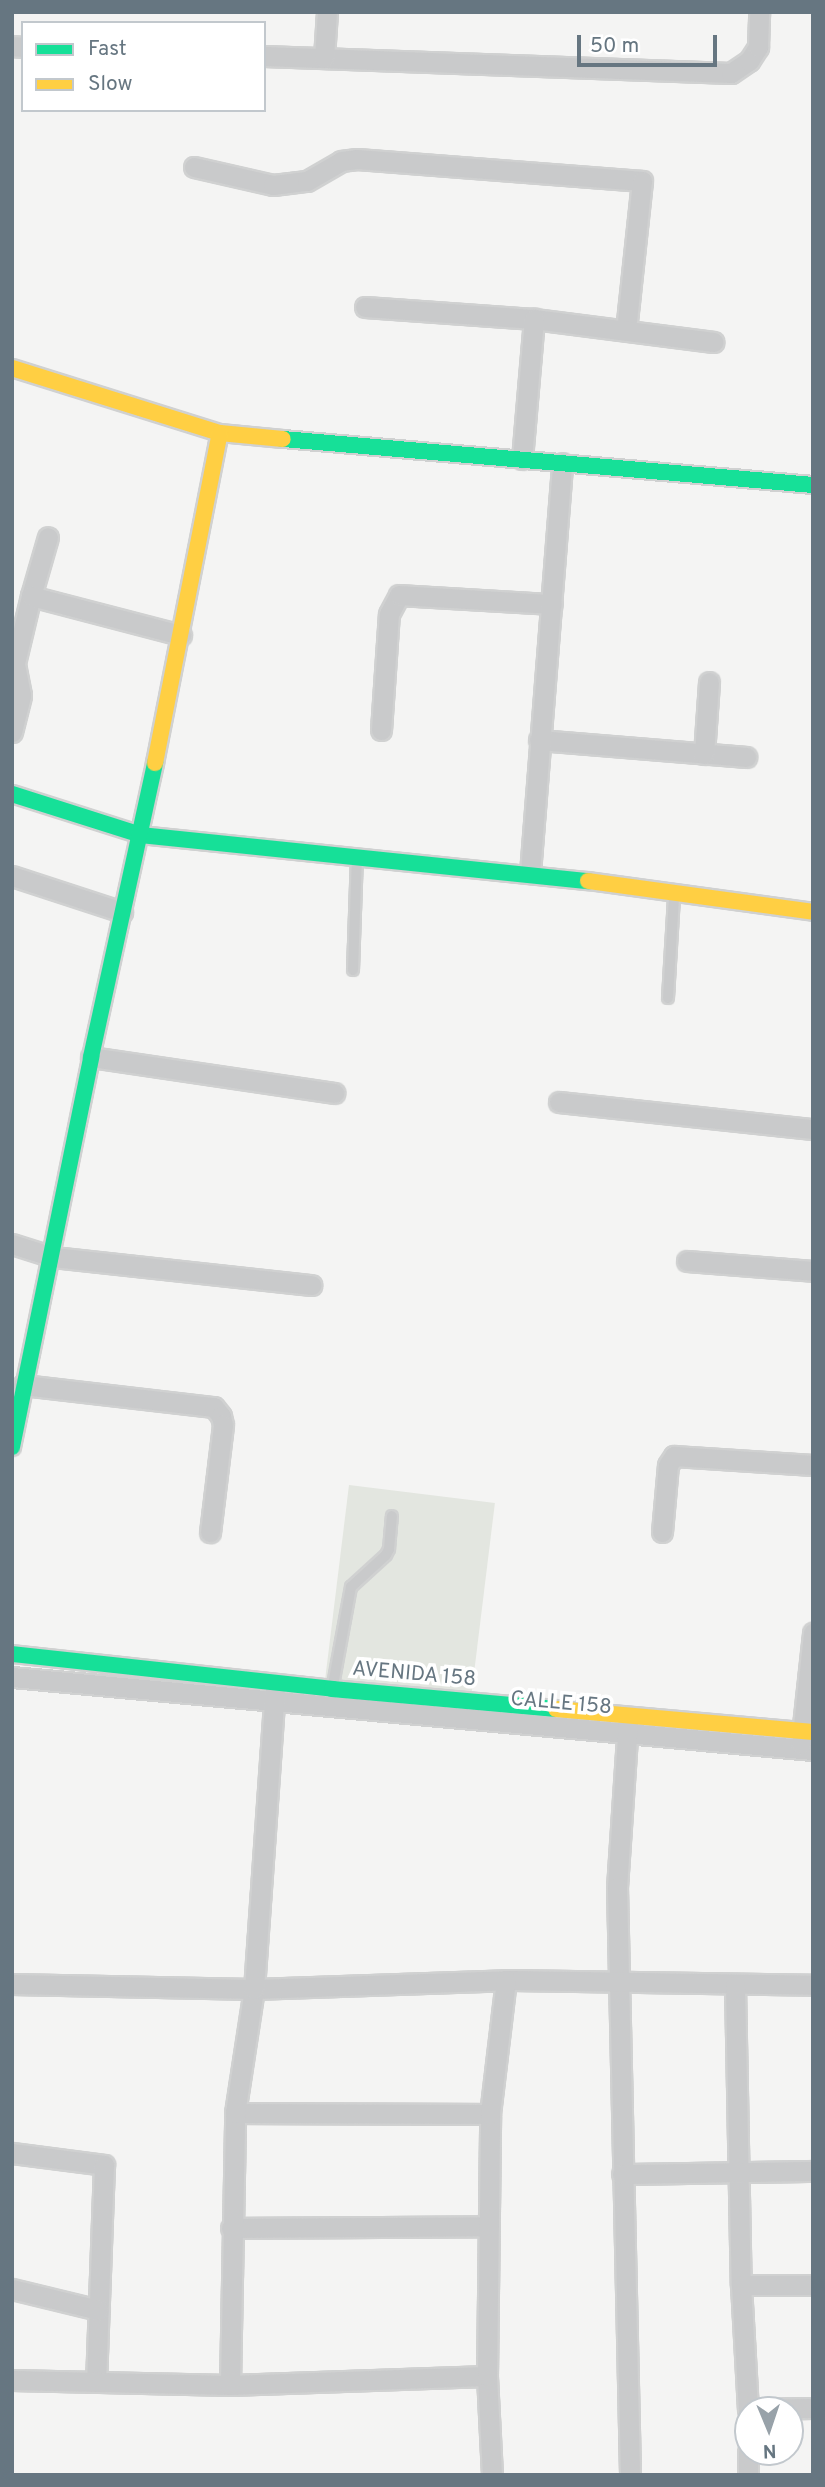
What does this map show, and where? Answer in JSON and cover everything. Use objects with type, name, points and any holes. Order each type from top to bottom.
[{"type":"street","points":[[324,58],[327,12]]},
{"type":"street","points":[[266,56],[731,73],[750,61],[758,47],[759,12]]},
{"type":"street","points":[[194,167],[273,185],[307,181],[341,161],[357,159],[642,181],[626,330]]},
{"type":"street","points":[[365,307],[534,319],[713,342]]},
{"type":"street","points":[[522,459],[534,319]]},
{"type":"street","points":[[12,368],[220,433],[813,485]]},
{"type":"street","points":[[12,1447],[23,1385],[53,1257],[91,1057],[141,835],[220,433]]},
{"type":"street","points":[[530,873],[562,463]]},
{"type":"street","points":[[12,732],[21,695],[15,663],[48,537]]},
{"type":"street","points":[[381,730],[389,614],[399,595],[552,604]]},
{"type":"street","points":[[31,596],[181,635]]},
{"type":"street","points":[[704,754],[709,682]]},
{"type":"street","points":[[539,740],[746,757]]},
{"type":"street","points":[[12,794],[141,835],[530,873],[813,912]]},
{"type":"street","points":[[12,876],[122,912]]},
{"type":"street","points":[[91,1057],[334,1093]]},
{"type":"street","points":[[559,1102],[813,1129]]},
{"type":"street","points":[[12,1244],[53,1257],[311,1285]]},
{"type":"street","points":[[687,1261],[813,1271]]},
{"type":"street","points":[[23,1385],[214,1408],[221,1416],[223,1425],[210,1532]]},
{"type":"street","points":[[662,1532],[668,1465],[674,1455],[813,1465]]},
{"type":"street","points":[[807,1740],[813,1633]]},
{"type":"street","name":"AVENIDA 158","points":[[12,1654],[275,1691],[332,1689],[628,1723]]},
{"type":"street","name":"CALLE 158","points":[[12,1677],[275,1691],[807,1740]]},
{"type":"street","points":[[230,2385],[235,2113],[254,1989],[275,1691]]},
{"type":"street","points":[[628,1723],[617,1887],[630,2475]]},
{"type":"street","points":[[492,2475],[487,2376],[490,2114],[506,1980]]},
{"type":"street","points":[[12,1984],[254,1989],[506,1980],[735,1986],[813,1985]]},
{"type":"street","points":[[735,1986],[741,2285],[747,2396]]},
{"type":"street","points":[[235,2113],[490,2114]]},
{"type":"street","points":[[12,2152],[104,2165],[96,2382]]},
{"type":"street","points":[[622,2174],[813,2171]]},
{"type":"street","points":[[231,2228],[489,2226]]},
{"type":"street","points":[[741,2285],[813,2286]]},
{"type":"street","points":[[12,2289],[99,2310]]},
{"type":"street","points":[[12,2380],[230,2385],[487,2376]]},
{"type":"lane","points":[[353,970],[357,856]]},
{"type":"lane","points":[[668,998],[674,893]]},
{"type":"lane","points":[[332,1689],[351,1587],[386,1555],[392,1516]]},
{"type":"shaded area","points":[[349,1485],[495,1503],[470,1703],[324,1685]]},
{"type":"traffic: fast","points":[[283,439],[813,485]]},
{"type":"traffic: fast","points":[[12,1447],[91,1057],[155,763]]},
{"type":"traffic: fast","points":[[12,794],[141,835],[588,881]]},
{"type":"traffic: fast","points":[[12,1654],[332,1689],[556,1709]]},
{"type":"traffic: slow","points":[[12,368],[220,433],[283,439]]},
{"type":"traffic: slow","points":[[155,763],[220,433]]},
{"type":"traffic: slow","points":[[588,881],[813,912]]},
{"type":"traffic: slow","points":[[556,1709],[813,1732]]}]
